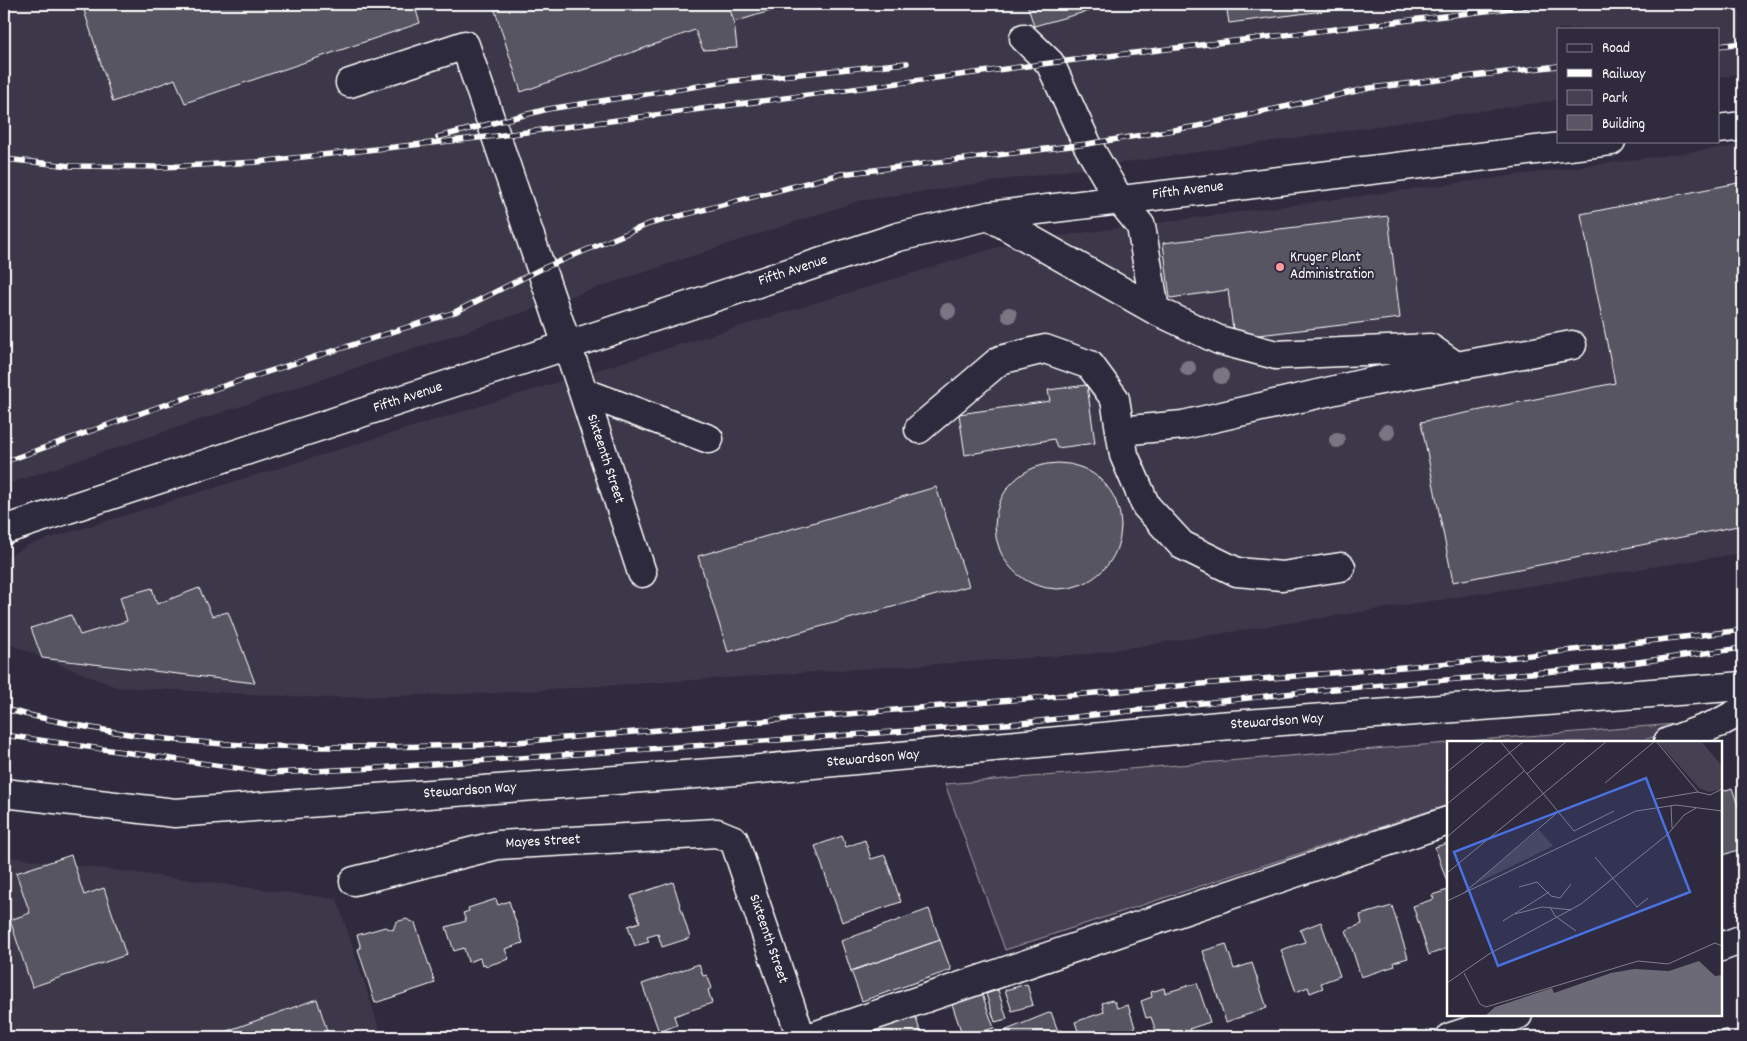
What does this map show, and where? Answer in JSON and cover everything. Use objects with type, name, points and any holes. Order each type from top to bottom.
[{"type":"street","points":[[1024,38],[1050,63],[1087,144],[1119,199],[1141,226],[1155,310]]},
{"type":"street","name":"Sixteenth Street","points":[[350,83],[464,45],[583,392],[642,573]]},
{"type":"street","points":[[1720,129],[1743,126]]},
{"type":"street","name":"Fifth Avenue","points":[[4,530],[898,237],[989,216],[1603,142]]},
{"type":"street","points":[[989,216],[1155,310],[1219,340],[1276,355],[1430,348],[1456,366]]},
{"type":"street","points":[[1120,431],[1183,425],[1370,382],[1572,345]]},
{"type":"street","points":[[919,429],[1000,360],[1045,349],[1090,365],[1115,399],[1124,455],[1146,506],[1182,545],[1237,572],[1282,576],[1341,568]]},
{"type":"street","points":[[583,392],[709,439]]},
{"type":"street","name":"Stewardson Way","points":[[4,793],[175,812],[750,770],[1219,726],[1743,686]]},
{"type":"street","points":[[1671,741],[1719,722],[1743,710]]},
{"type":"street","points":[[811,1037],[1447,821]]},
{"type":"street","name":"Mayes Street","points":[[354,881],[498,845],[717,833],[734,840]]},
{"type":"street","name":"Sixteenth Street","points":[[734,840],[801,1037]]},
{"type":"street","points":[[1722,947],[1743,939]]},
{"type":"street","points":[[1451,1037],[1515,1016]]},
{"type":"shaded area","points":[[4,4],[1743,4],[1743,74],[1720,77],[1720,28],[1557,28],[1557,100],[858,201],[4,485]]},
{"type":"shaded area","points":[[1743,145],[1743,553],[1088,654],[496,693],[325,698],[116,687],[4,642],[4,559],[28,545],[1014,242]]},
{"type":"shaded area","points":[[4,856],[337,899],[382,1037],[4,1037]]},
{"type":"green space","points":[[1699,722],[1641,741],[1466,741]]},
{"type":"green space","points":[[1447,743],[1447,805],[1005,950],[945,784]]},
{"type":"building","points":[[82,4],[414,4],[420,23],[185,103],[175,79],[113,102]]},
{"type":"building","points":[[414,4],[437,4],[416,11]]},
{"type":"building","points":[[493,4],[728,4],[734,22],[737,48],[703,50],[695,30],[521,92]]},
{"type":"building","points":[[728,4],[793,4],[734,22]]},
{"type":"building","points":[[1027,4],[1114,4],[1034,26]]},
{"type":"building","points":[[1226,4],[1378,4],[1229,23]]},
{"type":"building","points":[[1743,182],[1743,525],[1453,582],[1421,422],[1615,383],[1581,214]]},
{"type":"building","name":"Kruger Plant Administration","points":[[1388,216],[1400,318],[1234,338],[1228,290],[1170,298],[1163,243]]},
{"type":"building","points":[[1087,385],[1095,443],[1057,448],[1054,439],[965,455],[959,414],[1050,401],[1048,390]]},
{"type":"building","points":[[1058,463],[1082,468],[1102,482],[1116,502],[1121,526],[1116,550],[1102,570],[1082,584],[1058,589],[1034,584],[1014,570],[1000,550],[995,526],[1000,502],[1014,482],[1034,468]]},
{"type":"building","points":[[936,487],[969,586],[728,652],[698,556]]},
{"type":"building","points":[[152,588],[157,604],[199,588],[212,616],[228,612],[255,683],[42,658],[31,628],[71,615],[80,635],[127,621],[120,597]]},
{"type":"building","points":[[1732,788],[1743,820],[1743,848],[1722,856],[1722,792]]},
{"type":"building","points":[[842,836],[846,847],[865,840],[871,859],[885,855],[901,902],[842,922],[815,846]]},
{"type":"building","points":[[1447,843],[1447,882],[1435,847]]},
{"type":"building","points":[[71,855],[84,895],[104,888],[126,955],[32,987],[10,920],[30,913],[16,873]]},
{"type":"building","points":[[673,882],[690,938],[662,947],[658,934],[647,937],[649,942],[635,946],[628,926],[640,922],[631,896]]},
{"type":"building","points":[[1447,890],[1447,948],[1429,955],[1413,906],[1434,899],[1432,895]]},
{"type":"building","points":[[496,899],[498,905],[509,901],[523,943],[505,949],[509,959],[486,966],[485,964],[482,965],[480,958],[468,962],[464,948],[454,951],[446,927],[466,921],[463,913],[469,911],[468,908]]},
{"type":"building","points":[[1392,906],[1408,958],[1394,962],[1395,966],[1361,977],[1346,930],[1362,924],[1360,915]]},
{"type":"building","points":[[929,909],[940,940],[851,971],[841,941]]},
{"type":"building","points":[[406,919],[415,923],[435,983],[375,1003],[358,949],[361,948],[357,935],[385,927],[393,930],[396,922]]},
{"type":"building","points":[[1321,922],[1340,976],[1321,983],[1323,988],[1310,993],[1308,987],[1296,992],[1281,950],[1305,942],[1300,930]]},
{"type":"building","points":[[940,940],[951,970],[862,1001],[851,971]]},
{"type":"building","points":[[1226,944],[1234,969],[1252,963],[1267,1008],[1226,1022],[1203,951]]},
{"type":"building","points":[[699,964],[703,976],[707,975],[712,988],[708,990],[712,1003],[674,1016],[677,1025],[659,1032],[642,984]]},
{"type":"building","points":[[1197,983],[1210,1022],[1189,1029],[1191,1033],[1177,1037],[1158,1037],[1151,1017],[1146,1018],[1141,1001],[1152,997],[1151,992],[1164,988],[1165,993]]},
{"type":"building","points":[[1027,984],[1033,1005],[1012,1011],[1005,990]]},
{"type":"building","points":[[998,990],[1007,1019],[995,1022],[986,994]]},
{"type":"building","points":[[982,994],[994,1028],[963,1037],[952,1004]]},
{"type":"building","points":[[317,999],[329,1037],[210,1037]]},
{"type":"building","points":[[1112,1000],[1117,1008],[1128,1005],[1138,1037],[1080,1037],[1075,1022],[1104,1012],[1102,1003]]},
{"type":"building","points":[[1051,1012],[1058,1031],[1062,1030],[1065,1037],[1001,1037],[999,1033]]},
{"type":"building","points":[[915,1015],[922,1037],[878,1037],[875,1029]]},
{"type":"building","points":[[1727,1029],[1730,1037],[1714,1037],[1713,1035]]},
{"type":"railway","points":[[4,159],[71,166],[163,167],[257,162],[496,136],[1050,63],[1544,4]]},
{"type":"railway","points":[[1720,46],[1743,43]]},
{"type":"railway","points":[[438,137],[548,109],[732,81],[907,63]]},
{"type":"railway","points":[[4,462],[161,406],[455,312],[541,269],[649,224],[841,174],[1087,144],[1198,126],[1370,88],[1557,66]]},
{"type":"railway","points":[[4,709],[68,723],[154,738],[214,743],[328,747],[480,745],[1497,659],[1743,630]]},
{"type":"railway","points":[[4,735],[271,773],[377,768],[1021,723],[1322,690],[1593,668],[1743,648]]},
{"type":"place","name":"Kruger Plant Administration","points":[[1280,267]]}]
